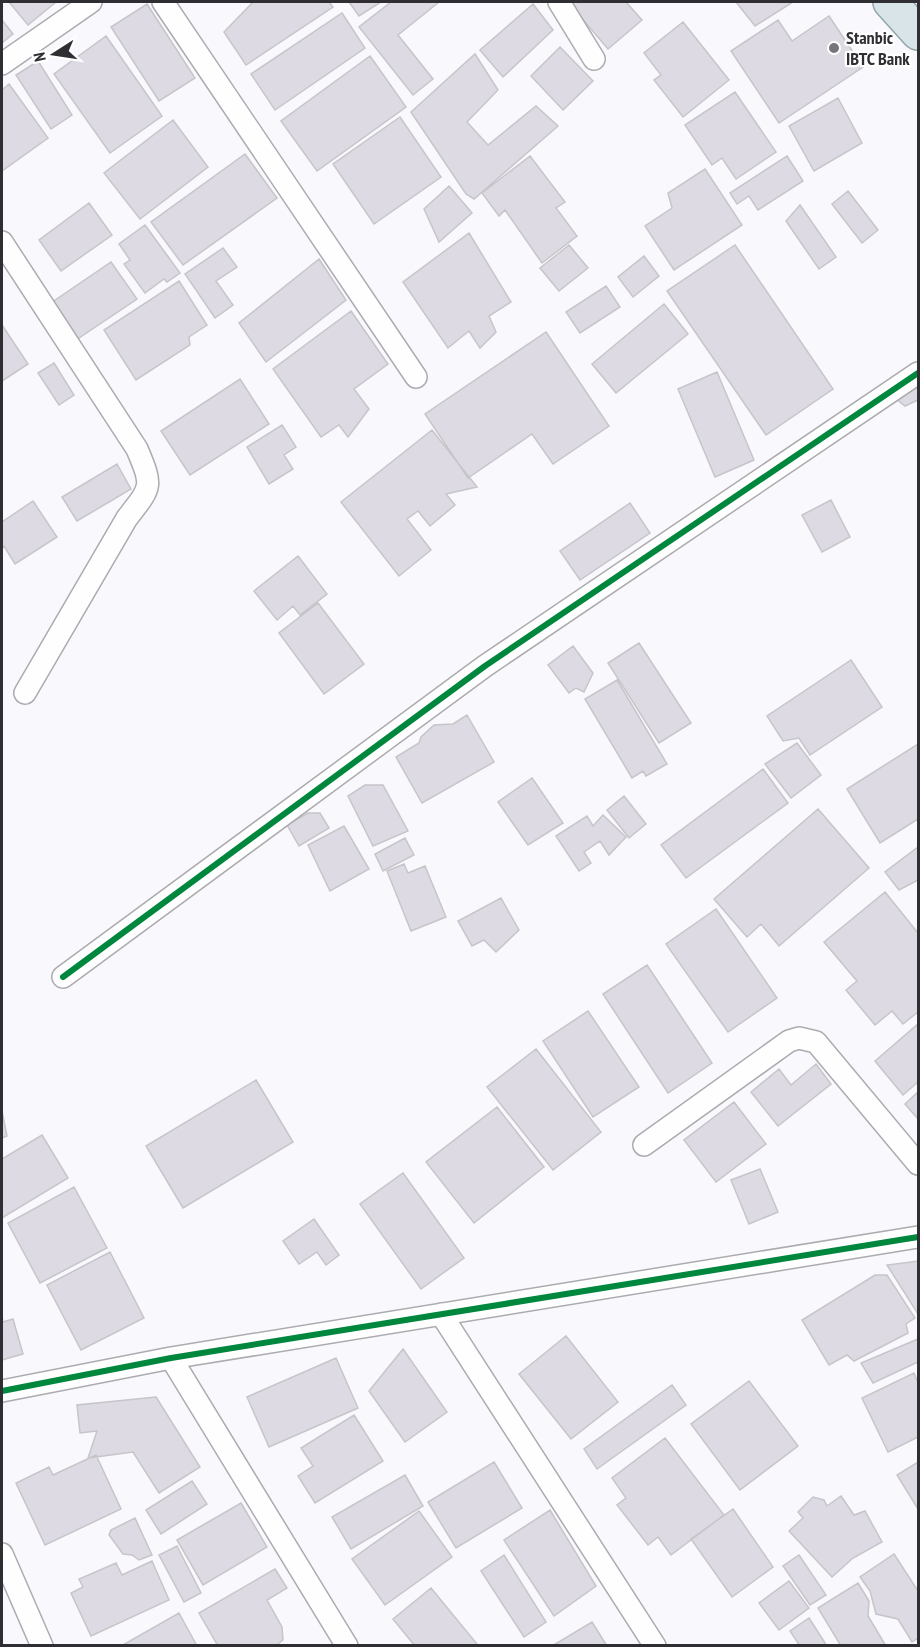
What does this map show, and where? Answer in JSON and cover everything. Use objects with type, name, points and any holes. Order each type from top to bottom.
[{"type":"main road","points":[[890,2],[918,33]]},
{"type":"street","points":[[2,64],[91,2]]},
{"type":"street","points":[[163,2],[416,377]]},
{"type":"street","points":[[559,2],[594,59]]},
{"type":"street","points":[[2,242],[137,449],[150,478],[146,493],[127,518],[25,693]]},
{"type":"street","points":[[63,977],[485,666],[918,373]]},
{"type":"street","points":[[644,1145],[789,1041],[799,1038],[816,1042],[918,1164]]},
{"type":"street","points":[[2,1391],[171,1358],[918,1237]]},
{"type":"street","points":[[441,1314],[655,1646]]},
{"type":"street","points":[[171,1358],[347,1646]]},
{"type":"street","points":[[2,1554],[42,1646]]},
{"type":"building","points":[[9,2],[56,2],[28,25]]},
{"type":"building","points":[[253,2],[329,2],[333,7],[246,65],[224,32]]},
{"type":"building","points":[[349,2],[381,2],[359,16]]},
{"type":"building","points":[[391,2],[439,2],[398,35],[433,79],[413,95],[359,27]]},
{"type":"building","points":[[568,2],[626,2],[642,20],[608,49]]},
{"type":"building","points":[[736,2],[793,2],[755,26]]},
{"type":"building","points":[[147,4],[195,78],[159,101],[111,27]]},
{"type":"building","points":[[533,4],[553,30],[503,77],[480,50]]},
{"type":"building","points":[[342,13],[365,48],[275,110],[251,74]]},
{"type":"building","points":[[829,16],[863,67],[779,123],[731,51],[778,20],[792,41]]},
{"type":"building","points":[[2,20],[13,34],[2,43]]},
{"type":"building","points":[[683,22],[729,80],[683,117],[654,80],[661,75],[644,53]]},
{"type":"building","points":[[106,36],[162,116],[110,153],[54,74]]},
{"type":"building","points":[[560,47],[593,81],[563,110],[531,76]]},
{"type":"building","points":[[475,54],[498,90],[467,122],[488,145],[536,106],[558,126],[474,199],[466,194],[411,112]]},
{"type":"building","points":[[370,56],[406,107],[317,171],[281,121]]},
{"type":"building","points":[[38,61],[72,115],[51,129],[16,75]]},
{"type":"building","points":[[9,84],[48,138],[2,171],[2,90]]},
{"type":"building","points":[[735,92],[776,152],[736,179],[722,158],[712,165],[685,125]]},
{"type":"building","points":[[838,98],[862,143],[814,171],[789,126]]},
{"type":"building","points":[[400,117],[441,177],[374,224],[333,164]]},
{"type":"building","points":[[173,120],[208,167],[140,219],[104,173]]},
{"type":"building","points":[[245,154],[277,198],[183,265],[151,222]]},
{"type":"building","points":[[530,156],[565,202],[556,208],[577,236],[542,263],[505,210],[499,216],[482,193]]},
{"type":"building","points":[[787,156],[803,181],[758,210],[749,196],[737,204],[730,193]]},
{"type":"building","points":[[705,169],[742,225],[674,270],[645,226],[672,208],[668,193]]},
{"type":"building","points":[[449,186],[472,213],[439,242],[424,209]]},
{"type":"building","points":[[848,191],[878,230],[862,243],[832,204]]},
{"type":"building","points":[[89,203],[112,235],[61,271],[39,240]]},
{"type":"building","points":[[800,205],[836,257],[819,269],[786,221]]},
{"type":"building","points":[[145,225],[180,273],[167,282],[164,279],[145,293],[124,264],[130,260],[119,244]]},
{"type":"building","points":[[469,233],[511,302],[489,316],[496,332],[480,348],[469,331],[448,348],[403,282]]},
{"type":"building","points":[[569,245],[588,268],[559,291],[540,268]]},
{"type":"building","points":[[735,245],[833,389],[766,435],[667,291]]},
{"type":"building","points":[[223,248],[237,267],[216,281],[233,305],[215,318],[185,274]]},
{"type":"building","points":[[644,256],[659,276],[633,297],[618,277]]},
{"type":"building","points":[[319,259],[346,300],[266,362],[239,323]]},
{"type":"building","points":[[111,262],[137,299],[76,340],[51,303]]},
{"type":"building","points":[[179,281],[207,325],[189,337],[190,345],[136,380],[104,330]]},
{"type":"building","points":[[606,286],[620,307],[580,333],[566,312]]},
{"type":"building","points":[[664,304],[688,334],[616,393],[592,364]]},
{"type":"building","points":[[351,311],[388,364],[354,389],[369,409],[348,437],[339,425],[321,437],[273,369]]},
{"type":"building","points":[[2,325],[28,364],[2,381]]},
{"type":"building","points":[[546,332],[609,426],[553,464],[532,434],[468,478],[425,414]]},
{"type":"building","points":[[54,363],[74,395],[59,405],[38,373]]},
{"type":"building","points":[[717,372],[754,460],[715,477],[678,389]]},
{"type":"building","points":[[240,379],[269,424],[190,475],[161,431]]},
{"type":"building","points":[[918,382],[918,400],[905,406],[895,398]]},
{"type":"building","points":[[282,425],[296,447],[284,455],[293,469],[269,484],[247,447]]},
{"type":"building","points":[[432,430],[477,487],[446,494],[455,505],[430,526],[418,511],[407,519],[431,550],[399,576],[341,502]]},
{"type":"building","points":[[117,464],[131,489],[77,521],[62,497]]},
{"type":"building","points":[[831,500],[850,537],[822,552],[802,515]]},
{"type":"building","points":[[33,501],[57,537],[15,564],[4,546],[2,547],[2,522]]},
{"type":"building","points":[[630,503],[650,533],[580,580],[560,551]]},
{"type":"building","points":[[298,556],[327,594],[300,615],[293,606],[277,620],[254,591]]},
{"type":"building","points":[[318,603],[364,664],[324,694],[279,633]]},
{"type":"building","points":[[639,643],[691,723],[659,743],[608,663]]},
{"type":"building","points":[[573,646],[593,673],[584,692],[576,688],[569,693],[548,665]]},
{"type":"building","points":[[851,660],[882,707],[810,755],[799,738],[783,741],[767,716]]},
{"type":"building","points":[[617,680],[667,764],[646,776],[643,771],[632,778],[585,699]]},
{"type":"building","points":[[467,715],[494,762],[422,803],[396,757],[419,743],[421,737],[434,725],[453,724]]},
{"type":"building","points":[[797,743],[821,775],[791,798],[765,764]]},
{"type":"building","points":[[918,744],[918,819],[880,843],[847,789]]},
{"type":"building","points":[[763,769],[788,803],[686,878],[661,845]]},
{"type":"building","points":[[532,778],[563,823],[528,845],[498,802]]},
{"type":"building","points":[[365,785],[383,785],[408,831],[373,846],[348,796]]},
{"type":"building","points":[[624,796],[646,824],[629,838],[607,810]]},
{"type":"building","points":[[818,809],[869,868],[779,946],[761,924],[747,937],[714,899]]},
{"type":"building","points":[[308,813],[320,813],[329,828],[299,846],[287,825]]},
{"type":"building","points":[[603,815],[626,837],[609,855],[600,841],[584,852],[591,863],[579,871],[556,836],[587,816],[593,826]]},
{"type":"building","points":[[344,826],[369,869],[330,891],[308,845]]},
{"type":"building","points":[[405,838],[414,855],[383,871],[375,854]]},
{"type":"building","points":[[918,847],[918,880],[899,890],[885,872]]},
{"type":"building","points":[[404,864],[408,873],[425,866],[446,917],[411,931],[387,871]]},
{"type":"building","points":[[885,892],[918,933],[918,1012],[903,1024],[892,1011],[875,1025],[846,990],[857,981],[824,942]]},
{"type":"building","points":[[501,898],[519,930],[496,952],[484,940],[472,946],[458,921]]},
{"type":"building","points":[[716,909],[777,998],[728,1032],[666,944]]},
{"type":"building","points":[[647,965],[712,1063],[668,1093],[603,994]]},
{"type":"building","points":[[588,1011],[639,1087],[593,1117],[543,1041]]},
{"type":"building","points":[[918,1024],[918,1082],[903,1095],[875,1061]]},
{"type":"building","points":[[536,1049],[601,1132],[553,1170],[487,1087]]},
{"type":"building","points":[[816,1064],[831,1084],[778,1126],[751,1092],[779,1069],[791,1085]]},
{"type":"building","points":[[256,1080],[293,1142],[183,1208],[146,1146]]},
{"type":"building","points":[[918,1092],[918,1119],[905,1104]]},
{"type":"building","points":[[734,1102],[766,1144],[716,1182],[684,1140]]},
{"type":"building","points":[[497,1107],[544,1167],[474,1223],[426,1162]]},
{"type":"building","points":[[2,1111],[7,1136],[2,1138]]},
{"type":"building","points":[[42,1135],[68,1178],[2,1218],[2,1159]]},
{"type":"building","points":[[760,1169],[778,1212],[749,1224],[731,1180]]},
{"type":"building","points":[[403,1173],[464,1258],[421,1289],[360,1204]]},
{"type":"building","points":[[74,1187],[107,1248],[40,1283],[8,1223]]},
{"type":"building","points":[[314,1219],[339,1255],[326,1265],[317,1252],[299,1264],[283,1241]]},
{"type":"building","points":[[110,1252],[144,1318],[81,1350],[47,1285]]},
{"type":"building","points":[[918,1261],[918,1314],[887,1265]]},
{"type":"building","points":[[875,1275],[887,1275],[915,1318],[906,1324],[908,1333],[854,1361],[847,1355],[829,1365],[802,1320]]},
{"type":"building","points":[[2,1316],[3,1322],[13,1319],[23,1354],[2,1360]]},
{"type":"building","points":[[566,1336],[618,1402],[571,1439],[519,1374]]},
{"type":"building","points":[[918,1339],[918,1362],[873,1383],[861,1363]]},
{"type":"building","points":[[403,1349],[447,1412],[405,1442],[369,1391]]},
{"type":"building","points":[[336,1358],[358,1408],[269,1447],[247,1397]]},
{"type":"building","points":[[914,1373],[918,1383],[918,1437],[888,1452],[862,1398]]},
{"type":"building","points":[[749,1381],[798,1446],[740,1490],[691,1424]]},
{"type":"building","points":[[672,1385],[686,1405],[597,1469],[584,1449]]},
{"type":"building","points":[[156,1397],[200,1467],[159,1493],[133,1452],[88,1458],[97,1431],[80,1433],[77,1405]]},
{"type":"building","points":[[354,1415],[383,1461],[315,1503],[298,1476],[313,1466],[301,1448]]},
{"type":"building","points":[[665,1438],[724,1515],[671,1555],[658,1537],[648,1545],[617,1505],[626,1498],[612,1478]]},
{"type":"building","points":[[96,1455],[121,1509],[45,1545],[16,1483],[49,1467],[53,1475]]},
{"type":"building","points":[[494,1462],[522,1508],[456,1548],[428,1502]]},
{"type":"building","points":[[918,1462],[918,1509],[897,1475]]},
{"type":"building","points":[[405,1475],[423,1506],[351,1549],[332,1517]]},
{"type":"building","points":[[192,1481],[207,1504],[161,1534],[146,1510]]},
{"type":"building","points":[[841,1496],[854,1515],[865,1511],[882,1542],[853,1558],[832,1577],[789,1531],[803,1518],[798,1512],[813,1497],[824,1500],[827,1506]]},
{"type":"building","points":[[241,1503],[267,1547],[203,1585],[177,1540]]},
{"type":"building","points":[[733,1509],[773,1567],[732,1597],[691,1539]]},
{"type":"building","points":[[550,1510],[596,1586],[554,1616],[504,1540]]},
{"type":"building","points":[[419,1511],[452,1557],[385,1605],[352,1559]]},
{"type":"building","points":[[135,1518],[152,1555],[139,1560],[132,1555],[123,1554],[109,1535],[111,1530]]},
{"type":"building","points":[[177,1546],[201,1593],[184,1602],[159,1555]]},
{"type":"building","points":[[894,1554],[918,1591],[918,1638],[912,1642],[898,1619],[876,1614],[870,1591],[860,1577]]},
{"type":"building","points":[[504,1555],[546,1622],[524,1637],[481,1571]]},
{"type":"building","points":[[799,1555],[826,1595],[810,1605],[783,1566]]},
{"type":"building","points":[[152,1561],[169,1600],[91,1636],[71,1593],[83,1587],[79,1579],[116,1563],[122,1575]]},
{"type":"building","points":[[275,1569],[287,1588],[267,1600],[282,1627],[283,1640],[275,1646],[218,1646],[199,1613]]},
{"type":"building","points":[[789,1581],[809,1608],[779,1630],[759,1603]]},
{"type":"building","points":[[858,1583],[869,1601],[868,1616],[886,1646],[841,1646],[818,1608]]},
{"type":"building","points":[[431,1588],[477,1644],[476,1646],[415,1646],[393,1619]]},
{"type":"building","points":[[179,1613],[197,1646],[121,1646]]},
{"type":"building","points":[[809,1618],[827,1646],[800,1646],[790,1631]]},
{"type":"building","points":[[592,1622],[607,1646],[552,1646]]},
{"type":"cycle path","points":[[63,977],[485,666],[918,373]]},
{"type":"cycle path","points":[[2,1391],[171,1358],[918,1237]]},
{"type":"place","name":"Stanbic IBTC Bank","points":[[834,48]]}]
